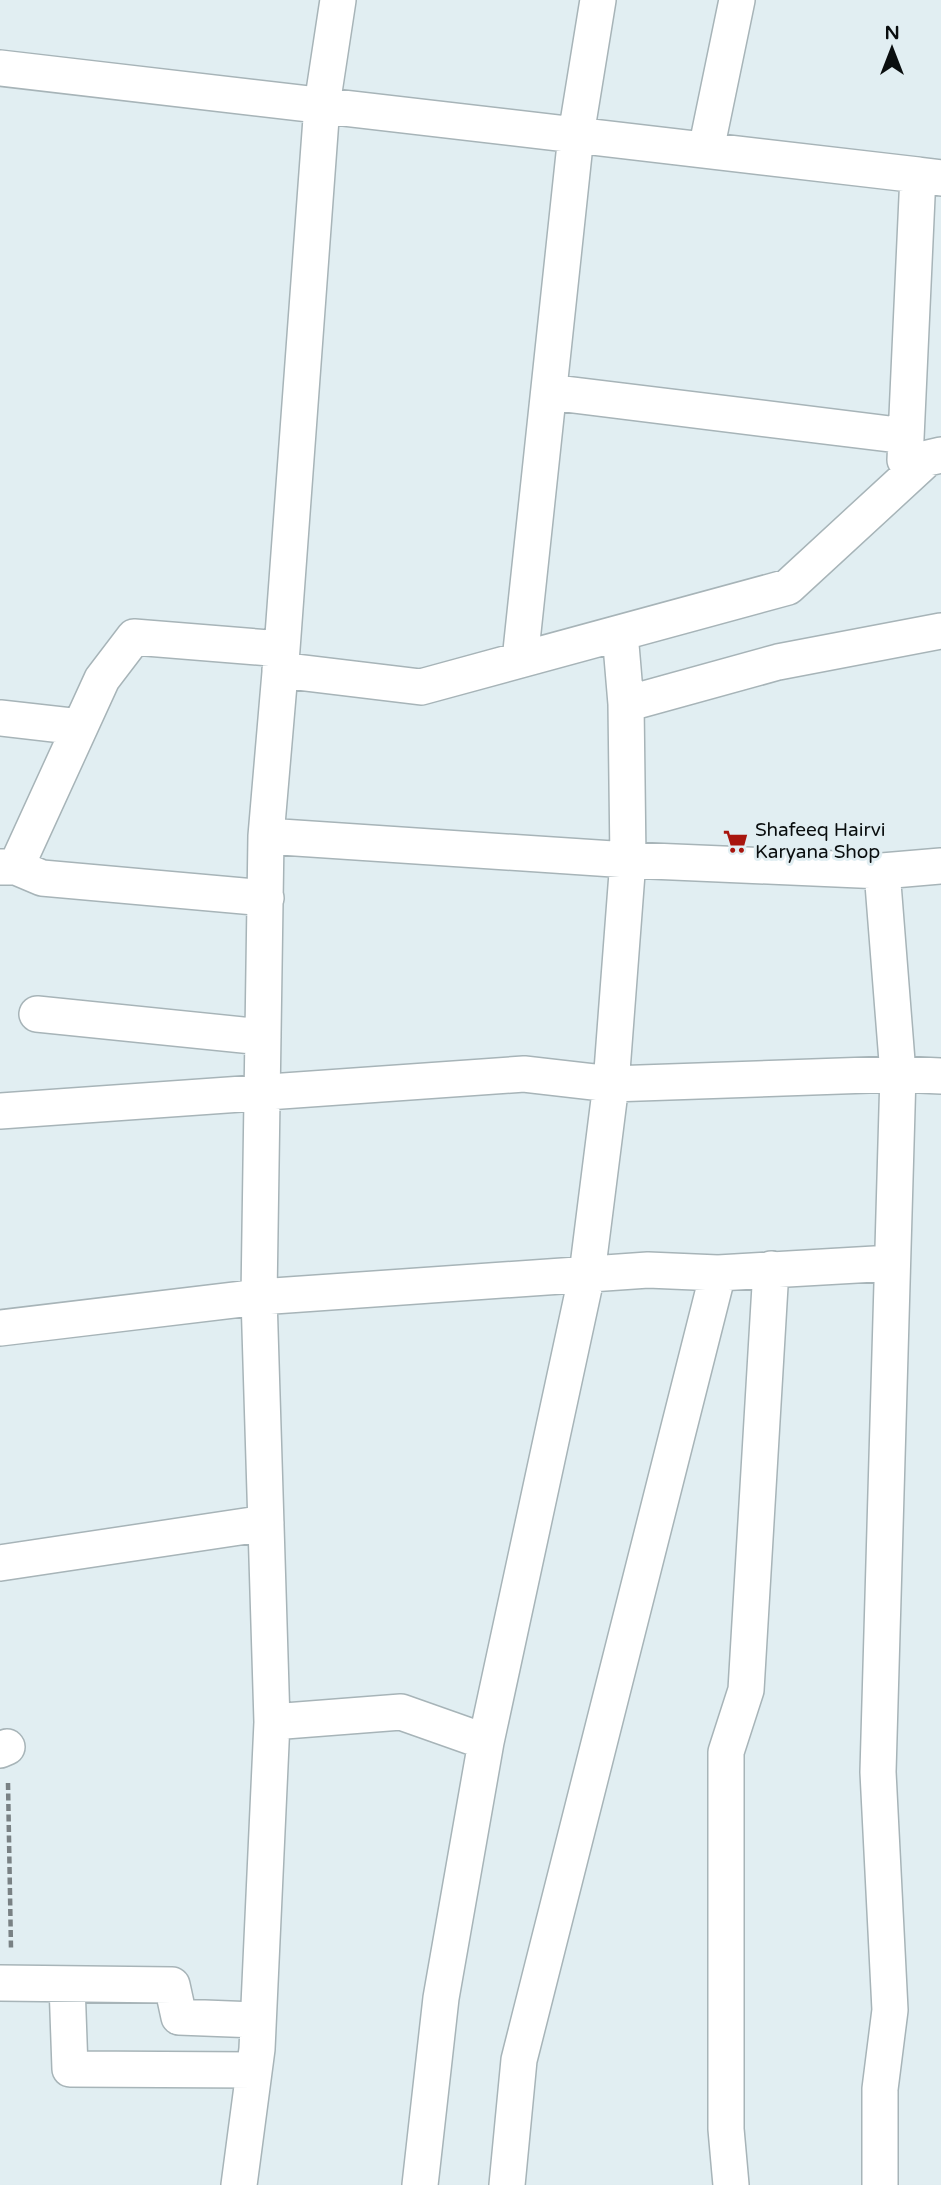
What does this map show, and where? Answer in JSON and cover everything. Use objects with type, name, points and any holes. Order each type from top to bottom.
[{"type":"street","points":[[239,2185],[258,2020],[272,1722],[259,1297],[267,836],[322,105],[338,0]]},
{"type":"street","points":[[520,660],[576,135],[598,0]]},
{"type":"street","points":[[706,150],[737,0]]},
{"type":"street","points":[[0,68],[930,176],[927,278],[906,436],[904,480]]},
{"type":"street","points":[[549,391],[906,436]]},
{"type":"street","points":[[265,898],[42,878],[8,867],[102,679],[134,637],[281,660],[421,687],[788,587],[928,458],[941,455]]},
{"type":"street","points":[[626,704],[778,662],[941,631]]},
{"type":"street","points":[[420,2185],[441,1998],[486,1741],[587,1274],[611,1084],[628,860],[626,704],[620,633]]},
{"type":"street","points":[[0,718],[80,727]]},
{"type":"street","points":[[267,836],[628,860],[882,871],[941,866]]},
{"type":"street","points":[[880,2185],[880,2089],[890,2010],[878,1772],[898,1074],[882,871]]},
{"type":"street","points":[[37,1014],[263,1037]]},
{"type":"street","points":[[0,1111],[524,1074],[611,1084],[898,1074],[941,1076]]},
{"type":"street","points":[[0,1328],[259,1297],[648,1270],[718,1273],[892,1263]]},
{"type":"street","points":[[731,2185],[726,2129],[726,1752],[746,1690],[771,1269]]},
{"type":"street","points":[[507,2185],[519,2060],[718,1273]]},
{"type":"street","points":[[0,1563],[266,1523]]},
{"type":"street","points":[[272,1722],[401,1712],[486,1741]]},
{"type":"street","points":[[6,1983],[172,1985],[180,2017],[258,2020]]},
{"type":"street","points":[[67,1984],[70,2069],[254,2070]]},
{"type":"path","points":[[4,1748],[6,1983]]},
{"type":"place","name":"Shafeeq Hairvi Karyana Shop","points":[[735,841]]}]
